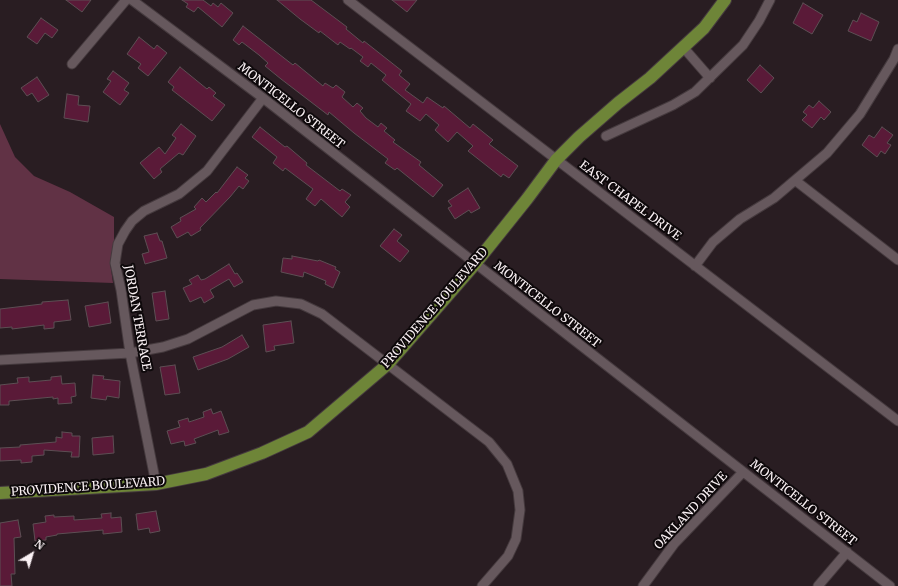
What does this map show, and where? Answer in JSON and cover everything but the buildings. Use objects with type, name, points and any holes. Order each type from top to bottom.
[{"type":"main road","name":"PROVIDENCE BOULEVARD","points":[[0,493],[156,484],[206,474],[262,453],[308,432],[388,364],[475,264],[556,160],[579,137],[618,103],[650,78],[704,28],[724,0]]},
{"type":"street","points":[[72,64],[126,0]]},
{"type":"street","name":"MONTICELLO STREET","points":[[132,0],[263,98],[890,586]]},
{"type":"street","name":"EAST CHAPEL DRIVE","points":[[348,0],[898,421]]},
{"type":"street","points":[[606,136],[673,105],[695,92],[743,45],[759,21],[770,0]]},
{"type":"street","points":[[683,47],[710,78]]},
{"type":"street","points":[[695,266],[713,242],[735,223],[774,198],[796,181],[827,153],[860,114],[898,50]]},
{"type":"street","name":"JORDAN TERRACE","points":[[156,484],[130,353],[121,290],[115,263],[118,244],[132,221],[144,211],[179,194],[207,171],[263,98]]},
{"type":"street","points":[[796,181],[898,260]]},
{"type":"street","points":[[0,360],[130,353],[163,347],[188,339],[253,305],[276,301],[301,304],[322,314],[490,442],[507,464],[518,491],[520,510],[516,539],[508,556],[482,586]]},
{"type":"street","name":"OAKLAND DRIVE","points":[[643,586],[674,544],[743,472]]},
{"type":"street","points":[[818,586],[847,552]]},
{"type":"shaded area","points":[[0,124],[15,157],[34,176],[70,192],[114,217],[114,242],[110,262],[113,283],[0,279]]}]
